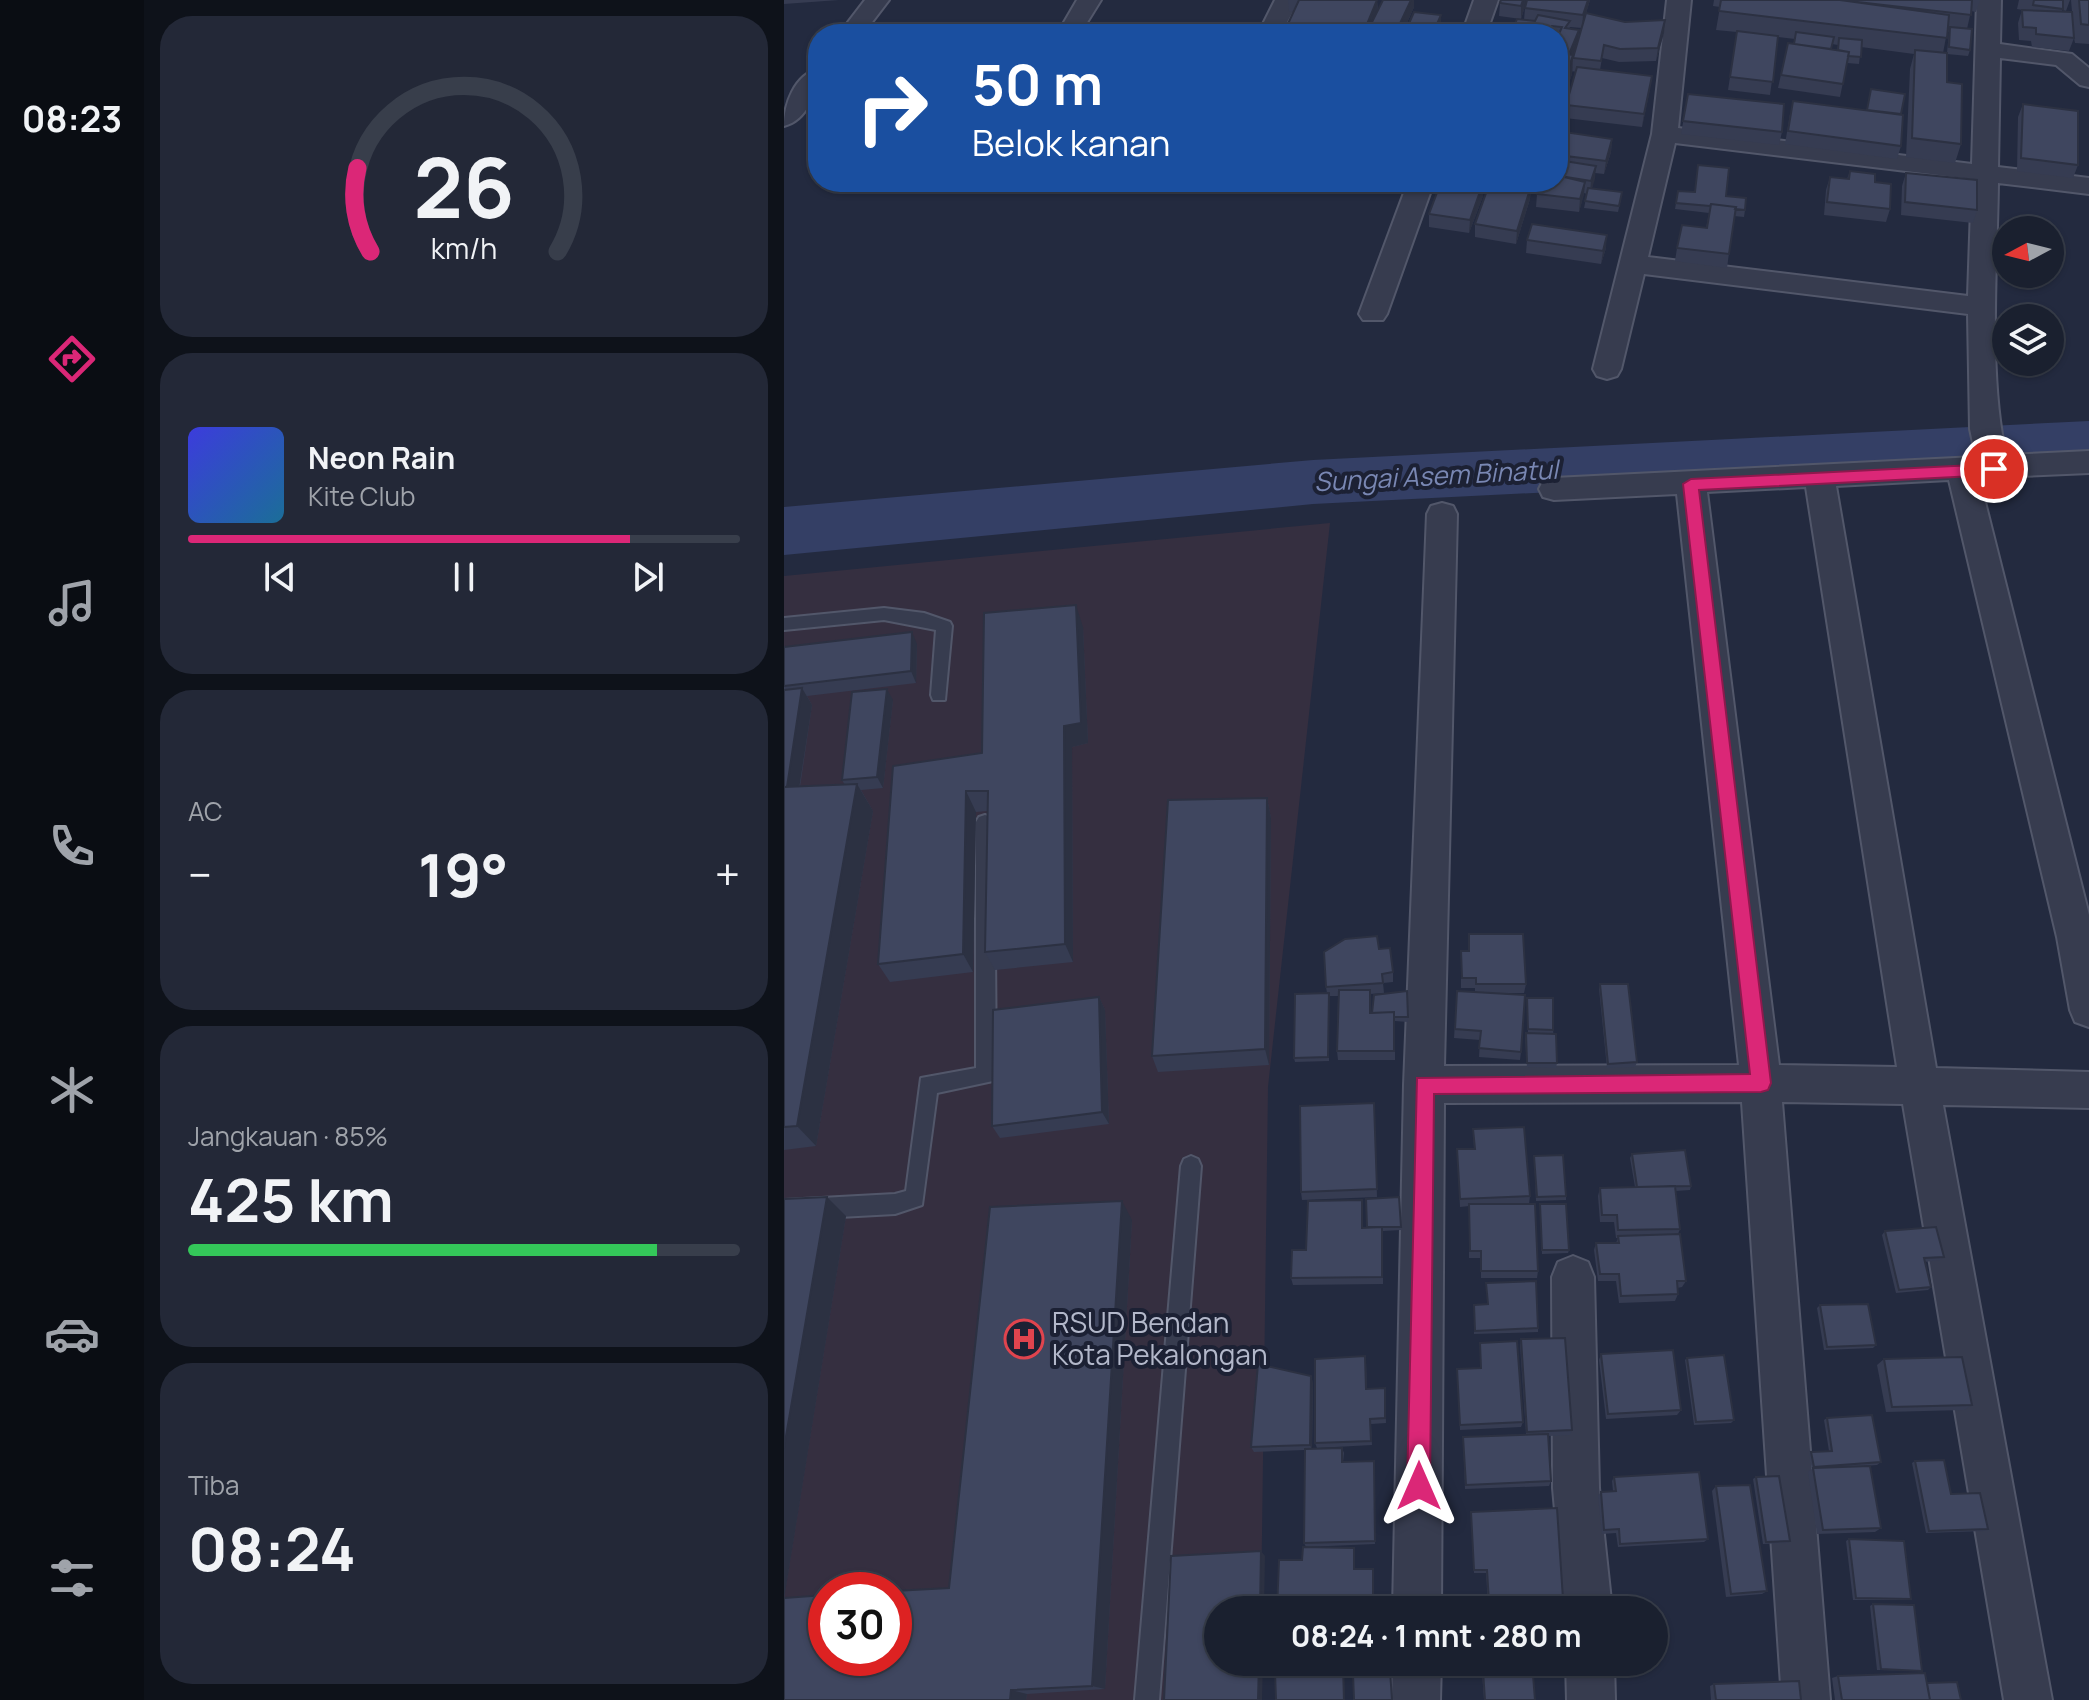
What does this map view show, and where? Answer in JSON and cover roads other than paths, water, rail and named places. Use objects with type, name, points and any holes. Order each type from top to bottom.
[{"type":"street","points":[[851,24],[853,0]]},
{"type":"street","points":[[858,24],[877,0]]},
{"type":"street","points":[[1075,24],[1089,0]]},
{"type":"street","points":[[1275,24],[1287,0]]},
{"type":"street","points":[[1478,24],[1486,0]]},
{"type":"street","points":[[1607,369],[1665,134],[1679,0]]},
{"type":"street","points":[[1989,0],[1982,172],[1982,456],[2082,938],[2089,1010]]},
{"type":"street","points":[[1987,49],[2063,59],[2089,80]]},
{"type":"street","points":[[784,119],[808,89]]},
{"type":"street","points":[[1665,134],[2089,186]]},
{"type":"street","points":[[1373,314],[1417,192]]},
{"type":"street","points":[[1633,264],[1982,307]]},
{"type":"street","points":[[1554,489],[1820,478],[1982,456],[2089,462]]},
{"type":"street","points":[[1820,478],[1920,1087],[2028,1700]]},
{"type":"street","points":[[1691,484],[1761,1083],[1806,1700]]},
{"type":"street","points":[[1417,1596],[1424,1085],[1442,514]]},
{"type":"street","points":[[1424,1085],[1761,1083],[2089,1090]]},
{"type":"street","points":[[1573,1277],[1576,1488],[1587,1596]]},
{"type":"street","points":[[1416,1700],[1417,1676]]},
{"type":"street","points":[[1590,1676],[1591,1700]]},
{"type":"lane","points":[[784,624],[912,614],[944,626],[939,695]]},
{"type":"lane","points":[[784,1210],[895,1204],[915,1198],[928,1085],[986,1075],[985,822]]},
{"type":"lane","points":[[1147,1700],[1191,1166]]},
{"type":"waterway","name":"Sungai Asem Binatul","points":[[784,531],[1313,482],[2089,443]]},
{"type":"place","name":"RSUD Bendan Kota Pekalongan","points":[[1024,1339]]}]
